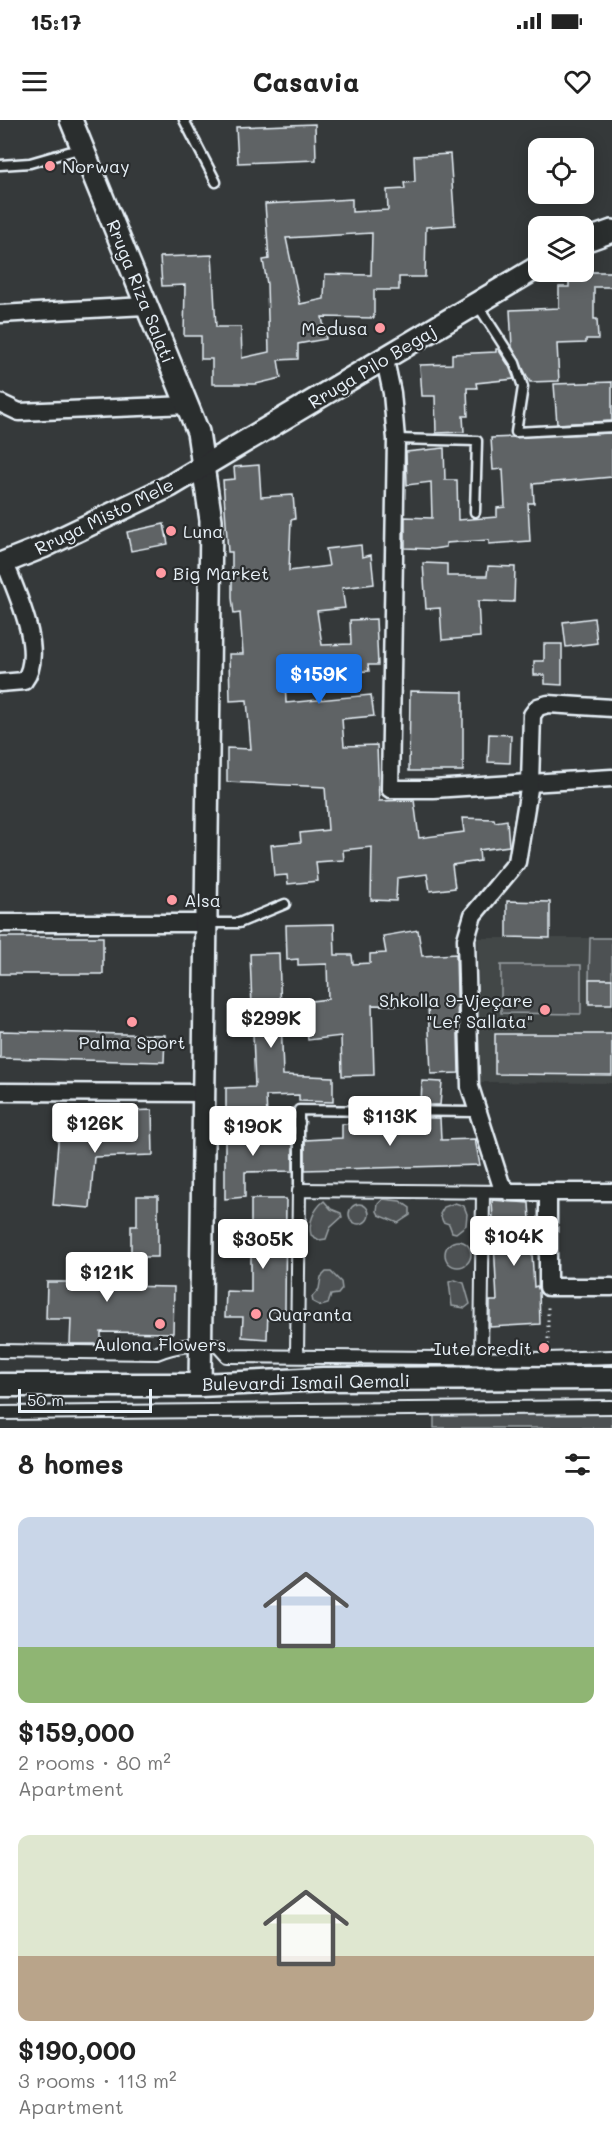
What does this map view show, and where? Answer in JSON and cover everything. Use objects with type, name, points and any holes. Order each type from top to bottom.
[{"type":"main road","name":"Bulevardi Ismail Qemali","points":[[0,1385],[200,1385],[323,1380],[612,1378]]},
{"type":"street","name":"Rruga Riza Salati","points":[[71,120],[145,306],[188,405],[198,432],[205,464],[213,548],[200,1385]]},
{"type":"street","points":[[596,236],[612,223]]},
{"type":"street","name":"Rruga Pilo Begaj","points":[[205,464],[385,360],[528,273]]},
{"type":"street","points":[[0,314],[145,306]]},
{"type":"street","points":[[385,360],[392,393],[396,439],[390,789],[612,778]]},
{"type":"street","points":[[0,403],[19,412],[188,405]]},
{"type":"street","name":"Rruga Misto Mele","points":[[2,564],[128,507],[205,464]]},
{"type":"street","points":[[0,683],[24,681],[30,673],[29,632],[2,564]]},
{"type":"street","points":[[509,1192],[496,1177],[487,1133],[476,1112],[470,1087],[466,939],[473,915],[517,862],[530,783],[532,715],[538,707],[548,704],[612,708]]},
{"type":"street","points":[[0,923],[208,923]]},
{"type":"street","points":[[0,1092],[205,1093]]},
{"type":"street","points":[[297,1355],[299,1190],[612,1192]]},
{"type":"street","points":[[481,1359],[483,1192]]},
{"type":"street","points":[[548,1192],[548,1287],[612,1287]]},
{"type":"street","points":[[0,1351],[157,1353],[174,1346],[202,1344],[217,1345],[227,1356],[297,1355],[481,1359],[612,1357]]},
{"type":"street","name":"Bulevardi Ismail Qemali","points":[[0,1413],[612,1407]]},
{"type":"lane","points":[[184,120],[216,182]]},
{"type":"lane","points":[[0,165],[30,163],[82,148]]},
{"type":"lane","points":[[477,304],[515,363],[523,387],[516,432],[612,427]]},
{"type":"lane","points":[[396,439],[477,441],[475,512]]},
{"type":"lane","points":[[208,923],[239,923],[285,904]]},
{"type":"lane","points":[[299,1190],[300,1110],[476,1112]]},
{"type":"lane","points":[[205,1122],[300,1123]]},
{"type":"path","points":[[547,1359],[548,1287]]},
{"type":"shaded area","name":"Shkolla 9-Vjeçare \"Lef Sallata\"","points":[[478,938],[612,938],[612,1083],[479,1082]]},
{"type":"shaded area","points":[[590,938],[612,938],[612,979],[589,979]]},
{"type":"shaded area","points":[[501,965],[581,965],[581,1014],[501,1013]]},
{"type":"shaded area","points":[[383,1199],[400,1201],[410,1208],[410,1215],[398,1223],[379,1215],[378,1204]]},
{"type":"shaded area","points":[[324,1201],[331,1209],[341,1213],[342,1217],[330,1228],[326,1239],[319,1240],[311,1235],[310,1226],[315,1212]]},
{"type":"shaded area","points":[[455,1203],[464,1206],[467,1214],[466,1225],[456,1233],[452,1232],[449,1224],[443,1222],[440,1214],[444,1207]]},
{"type":"shaded area","points":[[359,1204],[366,1207],[369,1214],[366,1221],[359,1224],[352,1221],[349,1214],[352,1207]]},
{"type":"shaded area","points":[[458,1241],[468,1244],[471,1254],[468,1264],[458,1267],[448,1264],[445,1254],[448,1244]]},
{"type":"shaded area","points":[[326,1272],[331,1272],[341,1282],[342,1289],[338,1294],[331,1295],[328,1304],[321,1306],[313,1302],[312,1297],[319,1289],[321,1277]]},
{"type":"shaded area","points":[[455,1280],[464,1283],[470,1304],[465,1308],[452,1306],[449,1282]]},
{"type":"shaded area","points":[[612,1410],[612,1428],[434,1428],[434,1414]]},
{"type":"building","points":[[315,124],[316,160],[238,163],[236,127]]},
{"type":"building","points":[[450,154],[455,225],[426,227],[425,277],[399,277],[399,290],[374,290],[374,318],[322,317],[326,339],[298,344],[298,359],[278,360],[281,378],[256,384],[212,384],[212,359],[201,359],[201,336],[184,336],[185,285],[162,286],[160,257],[212,255],[216,327],[241,327],[242,358],[269,352],[267,284],[263,260],[269,259],[265,204],[352,199],[352,212],[388,210],[387,190],[405,189],[404,183],[415,182],[414,156]],"holes":[[[372,233],[371,275],[325,274],[324,299],[300,304],[286,238]]]},
{"type":"building","points":[[594,272],[612,272],[612,287],[594,287],[594,319],[597,319],[598,339],[586,339],[586,343],[557,344],[559,381],[530,382],[512,347],[510,310],[559,308],[559,287],[569,287],[569,282],[594,282]]},
{"type":"building","points":[[496,349],[509,366],[514,379],[476,383],[477,388],[467,388],[468,416],[463,416],[464,432],[436,433],[435,396],[422,396],[420,365],[452,364],[452,354],[496,352]]},
{"type":"building","points":[[612,382],[612,421],[557,424],[554,384]]},
{"type":"building","points":[[612,433],[612,477],[533,484],[534,503],[528,503],[530,541],[489,544],[489,540],[446,543],[446,547],[433,549],[405,548],[405,517],[432,518],[431,482],[407,485],[406,452],[444,448],[445,480],[457,480],[458,520],[497,517],[497,508],[505,507],[503,469],[493,470],[491,438]]},
{"type":"building","points":[[259,465],[261,497],[293,495],[295,519],[291,520],[289,571],[329,566],[326,549],[361,545],[362,557],[371,555],[374,584],[342,588],[345,608],[317,611],[322,645],[351,644],[350,620],[376,619],[378,665],[368,665],[369,671],[285,675],[286,703],[371,695],[374,716],[342,719],[344,746],[377,745],[379,801],[414,800],[419,838],[464,832],[462,818],[494,819],[495,822],[507,820],[509,846],[479,850],[480,861],[452,865],[455,888],[430,891],[427,874],[397,878],[396,901],[371,900],[372,847],[343,850],[344,860],[316,862],[318,881],[288,884],[287,875],[274,876],[271,845],[301,842],[300,833],[328,830],[325,787],[227,782],[227,748],[251,749],[247,700],[230,701],[229,654],[243,654],[240,613],[234,614],[232,598],[232,552],[228,552],[223,480],[235,479],[234,467]]},
{"type":"building","points":[[164,524],[168,544],[131,551],[127,532]]},
{"type":"building","points":[[423,563],[447,564],[447,576],[487,576],[488,566],[515,567],[514,602],[478,601],[480,637],[442,640],[440,608],[426,609]]},
{"type":"building","points":[[594,618],[597,643],[566,647],[563,622]]},
{"type":"building","points":[[544,644],[562,644],[562,685],[545,684],[545,675],[534,675],[534,661],[544,661]]},
{"type":"building","points":[[410,691],[463,692],[463,771],[409,771]]},
{"type":"building","points":[[489,734],[511,735],[510,763],[488,762]]},
{"type":"building","points":[[507,901],[550,902],[550,938],[507,937]]},
{"type":"building","points":[[334,924],[335,955],[352,955],[353,964],[370,963],[370,954],[386,953],[383,936],[418,930],[422,956],[456,954],[459,1073],[431,1074],[428,1006],[372,1005],[374,1075],[342,1076],[341,1036],[308,1040],[303,1002],[328,999],[327,964],[298,965],[298,959],[287,960],[286,925]]},
{"type":"building","points":[[0,937],[103,937],[103,974],[0,974]]},
{"type":"building","points":[[279,953],[283,1075],[333,1077],[333,1102],[299,1101],[299,1095],[266,1096],[267,1116],[226,1116],[226,1088],[255,1087],[250,954]]},
{"type":"building","points":[[589,979],[612,979],[612,1004],[589,1004]]},
{"type":"building","points":[[0,1031],[165,1035],[164,1062],[0,1058]]},
{"type":"building","points":[[495,1034],[612,1034],[612,1075],[495,1074]]},
{"type":"building","points":[[422,1081],[442,1082],[440,1105],[421,1105]]},
{"type":"building","points":[[152,1110],[153,1155],[94,1157],[90,1208],[53,1205],[60,1118],[97,1121],[96,1132],[129,1130],[128,1111]]},
{"type":"building","points":[[421,1118],[440,1118],[441,1140],[475,1139],[480,1165],[305,1170],[305,1140],[342,1138],[342,1124],[421,1121]]},
{"type":"building","points":[[225,1129],[271,1129],[271,1139],[293,1140],[293,1171],[245,1172],[245,1197],[225,1199]]},
{"type":"building","points":[[137,1196],[158,1196],[158,1257],[131,1257],[131,1226],[137,1226]]},
{"type":"building","points":[[251,1199],[286,1199],[285,1311],[268,1311],[267,1339],[242,1337],[243,1317],[225,1317],[226,1291],[251,1292]]},
{"type":"building","points":[[492,1200],[529,1203],[534,1287],[537,1286],[539,1291],[540,1324],[490,1327],[490,1301],[497,1301]]},
{"type":"building","points":[[68,1257],[114,1258],[113,1286],[174,1287],[173,1333],[101,1332],[101,1344],[70,1344],[71,1319],[46,1319],[47,1282],[68,1282]]},
{"type":"place","name":"Norway","points":[[50,166]]},
{"type":"place","name":"Medusa","points":[[380,328]]},
{"type":"place","name":"Luna","points":[[171,531]]},
{"type":"place","name":"Big Market","points":[[161,573]]},
{"type":"place","name":"Alsa","points":[[172,900]]},
{"type":"place","name":"Shkolla 9-Vjeçare \"Lef Sallata\"","points":[[545,1010]]},
{"type":"place","name":"Palma Sport","points":[[132,1022]]},
{"type":"place","name":"Quaranta","points":[[256,1314]]},
{"type":"place","name":"Aulona Flowers","points":[[160,1324]]},
{"type":"place","name":"Iute credit","points":[[544,1348]]}]
